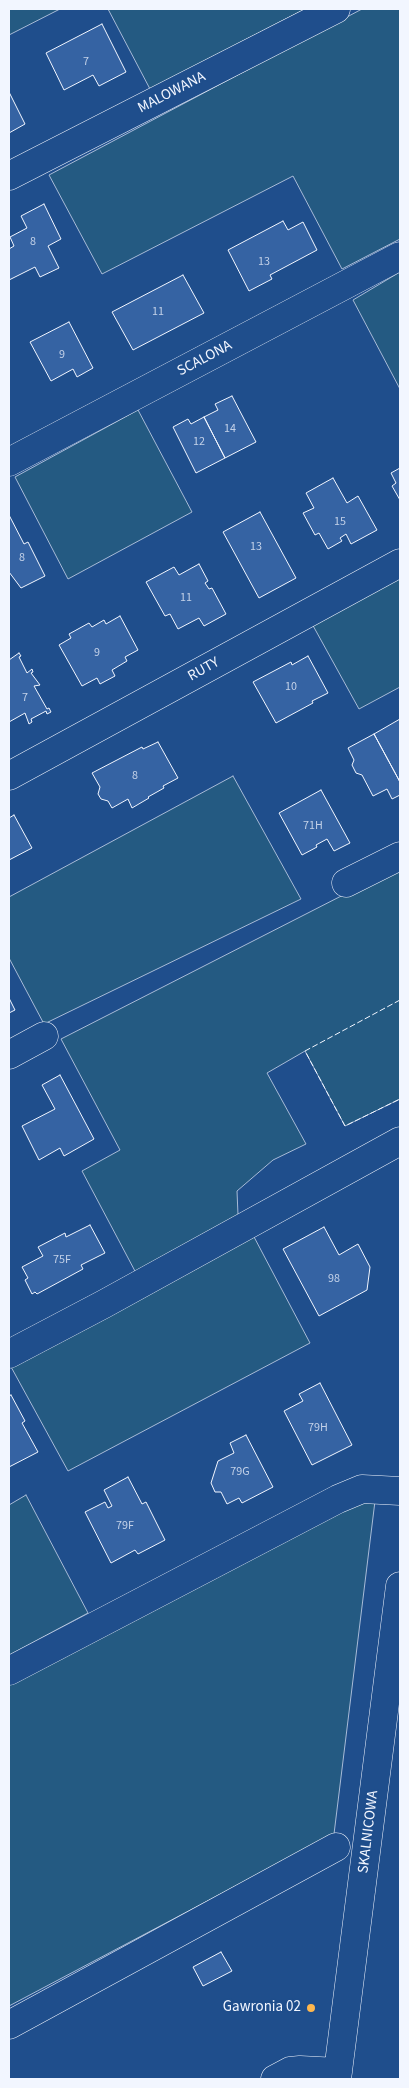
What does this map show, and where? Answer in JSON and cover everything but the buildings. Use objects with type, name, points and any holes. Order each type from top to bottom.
[{"type":"street","name":"MALOWANA","points":[[9,176],[336,9]]},
{"type":"street","name":"SCALONA","points":[[9,462],[400,256]]},
{"type":"street","name":"RUTY","points":[[9,776],[400,563]]},
{"type":"street","points":[[346,883],[400,856]]},
{"type":"street","points":[[9,1055],[44,1036]]},
{"type":"street","points":[[9,1354],[104,1304],[400,1141]]},
{"type":"street","points":[[9,1671],[338,1499],[362,1489],[400,1491]]},
{"type":"street","name":"SKALNICOWA","points":[[338,2075],[400,1586]]},
{"type":"street","points":[[9,2025],[336,1847]]},
{"type":"street","points":[[275,2079],[295,2070],[338,2075]]},
{"type":"shaded area","points":[[9,9],[60,9],[9,35]]},
{"type":"shaded area","points":[[108,9],[305,9],[150,89]]},
{"type":"shaded area","points":[[362,9],[400,9],[400,239],[342,269],[293,176],[102,274],[49,175]]},
{"type":"shaded area","points":[[400,272],[400,389],[353,300]]},
{"type":"shaded area","points":[[138,410],[192,512],[68,579],[15,477]]},
{"type":"shaded area","points":[[400,575],[400,687],[359,709],[311,622]]},
{"type":"shaded area","points":[[233,776],[301,899],[44,1024],[9,958],[9,897]]},
{"type":"shaded area","points":[[400,866],[400,1099],[345,1126],[305,1051],[267,1073],[306,1144],[273,1160],[237,1191],[238,1215],[136,1273],[82,1171],[120,1150],[61,1039]]},
{"type":"shaded area","points":[[253,1235],[310,1343],[68,1471],[10,1365]]},
{"type":"shaded area","points":[[26,1495],[88,1613],[9,1655],[9,1505]]},
{"type":"shaded area","points":[[375,1501],[334,1834],[9,2006],[9,1684],[361,1502]]},
{"type":"fence","points":[[400,1000],[305,1051],[345,1126],[400,1099]]},
{"type":"place","name":"Gawronia 02","points":[[311,2008]]}]
